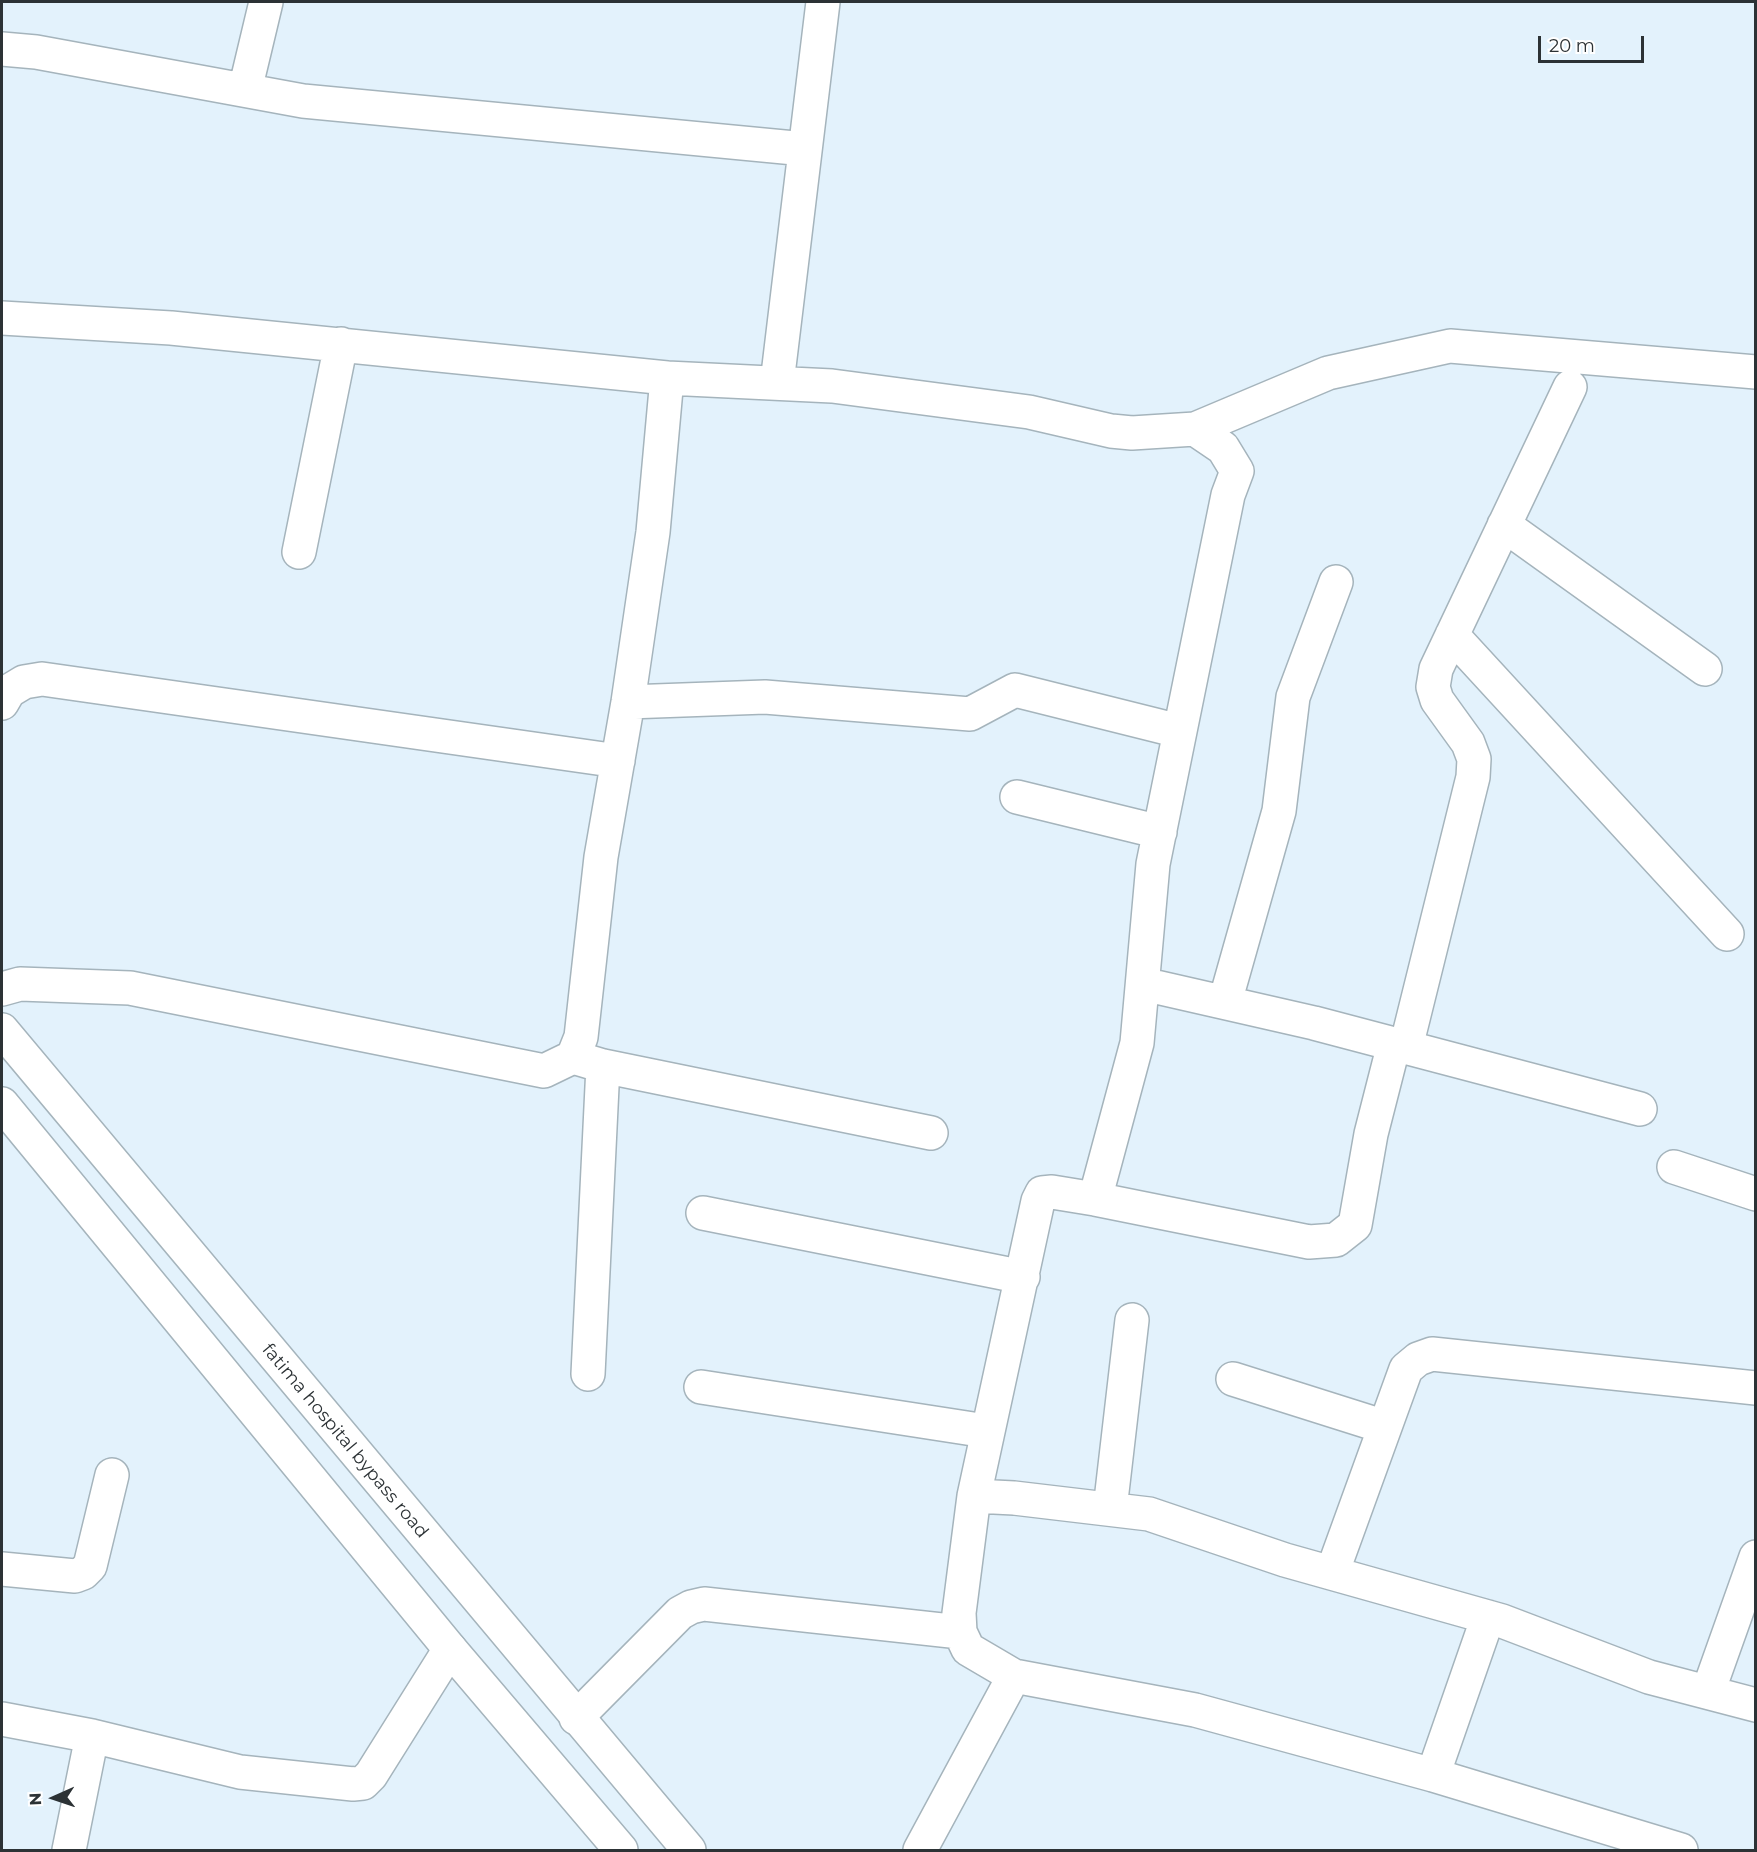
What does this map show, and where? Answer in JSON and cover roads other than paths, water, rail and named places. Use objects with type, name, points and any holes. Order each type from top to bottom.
[{"type":"main road","points":[[245,90],[266,2]]},
{"type":"main road","points":[[777,383],[823,2]]},
{"type":"main road","points":[[2,49],[36,52],[303,101],[805,149]]},
{"type":"main road","points":[[2,318],[171,327],[667,378],[832,386],[1029,412],[1111,431],[1131,433],[1195,429],[1328,373],[1450,346],[1755,372]]},
{"type":"main road","points":[[300,552],[341,344]]},
{"type":"main road","points":[[588,1374],[588,1062],[580,1037],[601,857],[628,702],[653,532],[667,378]]},
{"type":"main road","points":[[1570,387],[1436,669],[1433,687],[1437,700],[1468,742],[1474,759],[1473,777],[1400,1045],[1371,1134],[1355,1225],[1336,1240],[1309,1242],[1095,1199],[1042,1193],[1038,1201],[1023,1277],[986,1431],[974,1496],[958,1613],[960,1632],[968,1649],[1014,1676],[1195,1710],[1433,1775],[1681,1851]]},
{"type":"main road","points":[[1095,1199],[1137,1043],[1153,864],[1228,495],[1237,471],[1223,448],[1195,429]]},
{"type":"main road","points":[[1504,525],[1704,669]]},
{"type":"main road","points":[[1225,1002],[1279,811],[1293,697],[1336,582]]},
{"type":"main road","points":[[1452,635],[1727,934]]},
{"type":"main road","points":[[2,703],[9,691],[24,682],[42,679],[618,761]]},
{"type":"main road","points":[[628,702],[765,697],[970,714],[1015,690],[1179,732]]},
{"type":"main road","points":[[1017,797],[1160,832]]},
{"type":"main road","points":[[2,989],[20,984],[130,988],[544,1071],[588,1062],[931,1133]]},
{"type":"main road","points":[[1143,984],[1400,1045],[1640,1109]]},
{"type":"main road","name":"fatima hospital bypass road","points":[[2,1030],[689,1851]]},
{"type":"main road","points":[[2,1104],[450,1649],[621,1851]]},
{"type":"main road","points":[[1674,1167],[1755,1194]]},
{"type":"main road","points":[[703,1213],[1023,1277]]},
{"type":"main road","points":[[1110,1509],[1132,1320]]},
{"type":"main road","points":[[1332,1573],[1407,1369],[1419,1359],[1432,1354],[1755,1388]]},
{"type":"main road","points":[[1233,1379],[1385,1427]]},
{"type":"main road","points":[[701,1387],[986,1431]]},
{"type":"main road","points":[[2,1569],[75,1576],[83,1573],[90,1566],[112,1475]]},
{"type":"main road","points":[[974,1496],[1149,1514],[1332,1573],[1488,1617],[1648,1677],[1755,1705]]},
{"type":"main road","points":[[371,1553],[411,1520]]},
{"type":"main road","points":[[1708,1692],[1755,1557]]},
{"type":"main road","points":[[576,1718],[680,1613],[698,1606],[960,1632]]},
{"type":"main road","points":[[1433,1775],[1488,1617]]},
{"type":"main road","points":[[2,1719],[92,1736],[240,1772],[353,1785],[363,1783],[371,1775],[450,1649]]},
{"type":"main road","points":[[920,1851],[1014,1676]]},
{"type":"main road","points":[[69,1851],[92,1736]]}]
